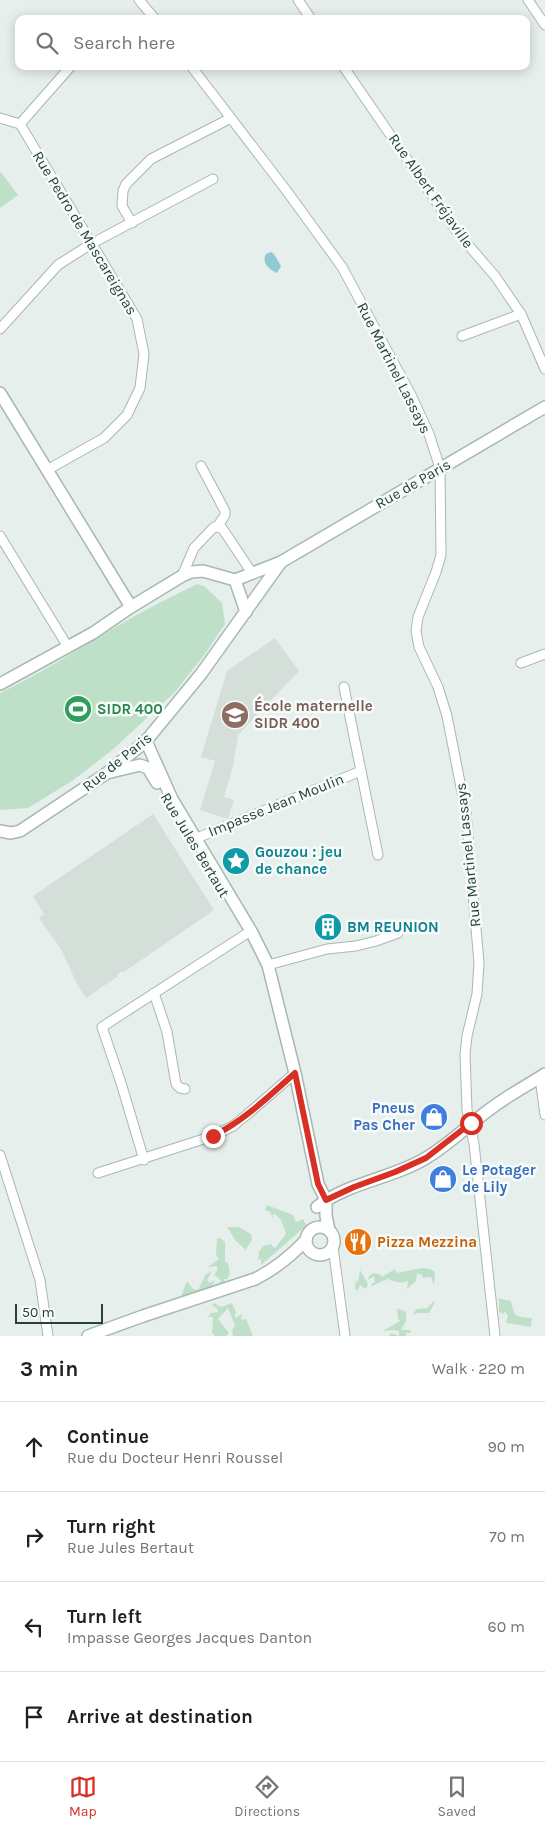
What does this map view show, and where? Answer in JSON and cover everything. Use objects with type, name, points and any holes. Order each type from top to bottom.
[{"type":"street","points":[[139,0],[152,15]]},
{"type":"street","points":[[298,0],[308,15]]},
{"type":"street","points":[[528,0],[545,24]]},
{"type":"street","points":[[0,118],[20,124],[67,70]]},
{"type":"street","name":"Rue Martinel Lassays","points":[[194,70],[342,267],[412,395],[429,434],[440,468],[441,555],[418,617],[416,632],[419,647],[438,687],[447,716],[466,813],[479,963],[478,987],[467,1036],[465,1055],[467,1110],[471,1123],[495,1336]]},
{"type":"street","name":"Rue Albert Fréjaville","points":[[347,70],[457,232],[496,276],[521,314],[545,369]]},
{"type":"street","points":[[132,222],[122,206],[123,190],[126,184],[151,159],[231,118]]},
{"type":"street","name":"Rue Pedro de Mascareignas","points":[[20,124],[137,319],[144,354],[140,388],[127,415],[104,438],[47,470]]},
{"type":"street","points":[[0,329],[58,265],[91,244],[214,179]]},
{"type":"street","points":[[462,336],[521,314]]},
{"type":"street","points":[[0,393],[131,607]]},
{"type":"street","name":"Rue de Paris","points":[[235,580],[281,562],[545,407]]},
{"type":"street","points":[[182,576],[194,548],[217,526],[225,511],[201,466]]},
{"type":"street","points":[[217,526],[222,528],[252,574]]},
{"type":"street","points":[[0,536],[68,646]]},
{"type":"street","name":"Rue de Paris","points":[[0,831],[11,833],[20,831],[107,773],[146,741],[201,674],[281,562]]},
{"type":"street","points":[[0,684],[93,633],[131,607],[191,572],[203,571],[235,580],[246,612]]},
{"type":"street","points":[[522,664],[545,654]]},
{"type":"street","name":"Impasse Jean Moulin","points":[[344,687],[378,855]]},
{"type":"street","name":"Rue Jules Bertaut","points":[[146,741],[172,798],[194,839]]},
{"type":"street","name":"Rue Jules Bertaut","points":[[107,773],[140,765],[148,768],[194,839],[266,961],[295,1073],[329,1230]]},
{"type":"street","name":"Impasse Jean Moulin","points":[[194,839],[361,771]]},
{"type":"street","points":[[144,1160],[102,1027],[250,932]]},
{"type":"street","points":[[266,961],[327,949],[356,946],[398,933]]},
{"type":"street","points":[[154,993],[167,1032],[176,1084],[180,1088],[185,1089]]},
{"type":"street","points":[[98,1173],[144,1160],[213,1136],[233,1126],[295,1073]]},
{"type":"street","points":[[308,1245],[310,1231],[313,1228],[322,1203],[354,1187],[426,1158],[493,1106],[542,1076],[545,1115]]},
{"type":"street","points":[[0,1155],[40,1280],[48,1336]]},
{"type":"street","points":[[313,1228],[322,1227],[329,1230],[334,1238],[333,1248],[345,1336]]},
{"type":"street","points":[[308,1245],[317,1255],[322,1255],[333,1248]]},
{"type":"street","points":[[88,1336],[255,1280],[308,1245]]},
{"type":"shaded area","name":"École maternelle SIDR 400","points":[[275,638],[299,671],[238,735],[233,766],[224,797],[234,800],[228,819],[200,810],[215,761],[201,757],[227,671]]},
{"type":"shaded area","points":[[153,814],[214,910],[124,972],[122,971],[118,976],[86,998],[77,984],[61,949],[39,918],[44,914],[33,896]]},
{"type":"green space","points":[[0,171],[18,195],[0,208]]},
{"type":"green space","name":"SIDR 400","points":[[197,584],[204,586],[222,603],[225,624],[205,654],[174,693],[111,751],[72,781],[28,808],[0,810],[0,693],[140,613]]},
{"type":"green space","points":[[267,1205],[293,1215],[296,1222],[304,1219],[307,1225],[261,1265],[261,1259],[258,1260],[259,1252],[263,1246],[271,1244],[275,1248],[286,1234],[281,1220],[275,1214],[273,1214],[273,1218],[270,1212],[265,1210]]},
{"type":"green space","points":[[227,1227],[239,1227],[251,1234],[252,1240],[246,1249],[247,1251],[236,1241]]},
{"type":"green space","points":[[220,1238],[225,1242],[225,1262],[228,1263],[229,1269],[227,1279],[224,1279],[225,1283],[180,1299],[187,1281],[193,1289],[198,1290],[206,1274],[212,1271],[207,1280],[210,1283],[215,1280],[212,1285],[219,1283],[221,1280],[214,1275],[217,1271],[217,1266],[208,1267],[219,1259],[216,1255],[217,1239]]},
{"type":"green space","points":[[423,1268],[435,1272],[434,1285],[431,1277],[423,1278],[422,1275],[417,1273],[416,1281],[407,1289],[408,1281],[395,1282],[389,1281],[389,1278],[372,1286],[371,1284],[375,1282],[374,1276],[368,1280],[369,1276],[374,1273],[382,1275],[380,1278],[395,1269],[396,1273]]},
{"type":"green space","points":[[360,1270],[368,1284],[366,1289],[360,1285],[357,1291],[355,1288],[356,1281],[358,1282]]},
{"type":"green space","points":[[498,1298],[511,1301],[517,1316],[532,1318],[531,1327],[506,1323],[508,1316],[505,1311],[503,1314],[499,1312]]},
{"type":"green space","points":[[435,1302],[429,1313],[412,1315],[417,1309],[427,1308]]},
{"type":"green space","points":[[214,1303],[221,1307],[232,1303],[236,1312],[235,1318],[242,1314],[241,1320],[246,1319],[253,1336],[233,1336],[232,1330],[235,1325],[228,1308],[218,1319],[229,1333],[226,1336],[215,1336],[212,1333],[213,1317],[208,1317],[211,1313],[218,1312],[212,1305]]},
{"type":"green space","points":[[397,1308],[406,1312],[406,1321],[401,1330],[410,1330],[411,1333],[406,1333],[406,1336],[399,1336],[399,1331],[383,1331],[400,1321]]},
{"type":"water","points":[[271,252],[281,266],[277,273],[265,263],[266,254]]},
{"type":"place","name":"SIDR 400","points":[[78,709]]},
{"type":"place","name":"École maternelle SIDR 400","points":[[235,715]]},
{"type":"place","name":"Gouzou : jeu de chance","points":[[236,861]]},
{"type":"place","name":"BM REUNION","points":[[328,927]]},
{"type":"place","name":"Pneus Pas Cher","points":[[434,1117]]},
{"type":"place","name":"Le Potager de Lily","points":[[443,1179]]},
{"type":"place","name":"Pizza Mezzina","points":[[358,1242]]},
{"type":"route","points":[[213,1136],[233,1126],[249,1114],[295,1073],[318,1184],[326,1200],[354,1187],[415,1164],[437,1151],[471,1123]]}]
